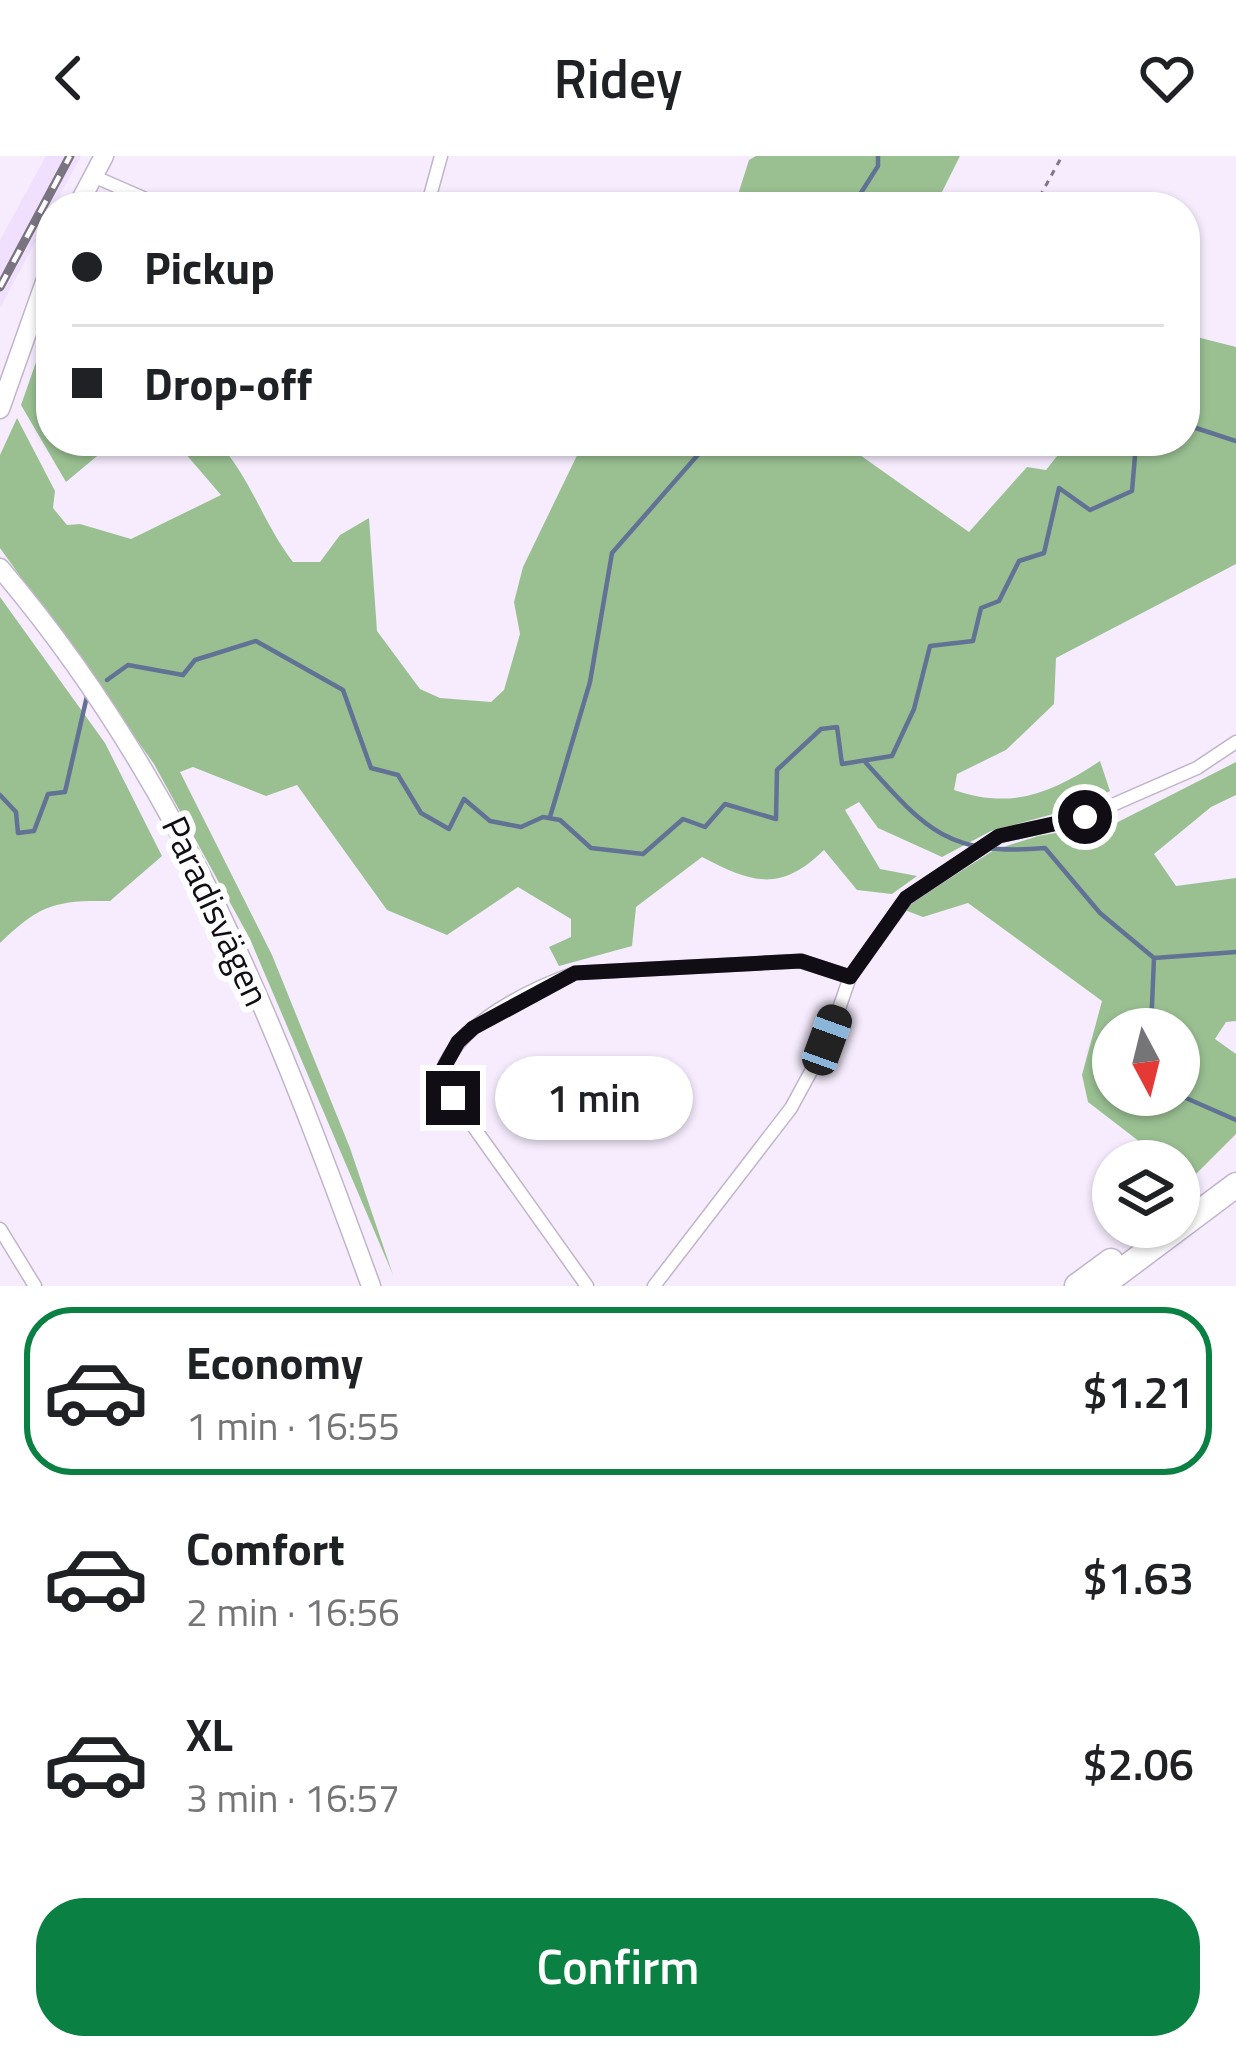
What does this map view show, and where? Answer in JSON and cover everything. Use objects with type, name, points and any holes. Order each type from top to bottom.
[{"type":"highway","points":[[1200,1194],[1236,1167]]},
{"type":"highway","points":[[1101,1286],[1236,1185]]},
{"type":"highway","points":[[1076,1286],[1128,1248]]},
{"type":"street","points":[[85,192],[104,156]]},
{"type":"street","points":[[431,192],[441,156]]},
{"type":"street","points":[[93,176],[130,192]]},
{"type":"street","points":[[0,409],[36,307]]},
{"type":"street","name":"Paradisvägen","points":[[0,568],[112,714],[190,846],[227,921],[371,1286]]},
{"type":"street","points":[[654,1286],[790,1108],[827,1040],[850,977],[906,898],[999,836],[1085,817],[1197,768],[1236,742]]},
{"type":"street","points":[[586,1286],[453,1098],[443,1069],[458,1042],[534,992],[575,973],[801,961],[850,977]]},
{"type":"street","points":[[0,1228],[35,1286]]},
{"type":"path","points":[[1042,192],[1062,156]]},
{"type":"shaded area","points":[[46,156],[81,156],[62,192],[36,192],[36,240],[0,308],[0,240]]},
{"type":"green space","points":[[756,156],[960,156],[942,192],[739,192],[749,160]]},
{"type":"green space","points":[[1200,338],[1236,347],[1236,564],[1056,658],[1054,704],[1006,750],[957,774],[954,790],[994,798],[1030,795],[1100,761],[1110,791],[1079,807],[991,831],[942,857],[878,828],[859,802],[845,810],[880,869],[917,876],[892,894],[857,890],[824,850],[793,873],[765,879],[736,873],[702,857],[636,907],[632,946],[559,966],[549,947],[571,937],[571,919],[518,887],[447,935],[387,910],[297,785],[266,796],[193,767],[180,772],[272,955],[350,1148],[393,1275],[250,939],[154,764],[0,548],[0,455],[17,418],[55,491],[53,508],[67,525],[80,524],[131,539],[221,495],[187,456],[228,456],[293,562],[320,562],[340,535],[369,518],[377,631],[420,689],[440,698],[491,702],[504,690],[520,634],[514,602],[523,567],[577,456],[861,456],[969,532],[1027,467],[1046,470],[1057,456],[1200,456]]},
{"type":"green space","points":[[36,362],[36,431],[21,405]]},
{"type":"green space","points":[[51,456],[97,456],[66,482]]},
{"type":"green space","points":[[0,597],[105,743],[162,856],[110,901],[49,907],[0,943]]},
{"type":"green space","points":[[1236,762],[1236,795],[1211,807],[1154,854],[1176,886],[1236,878],[1236,1021],[1226,1022],[1215,1039],[1236,1054],[1236,1134],[1200,1170],[1200,1140],[1137,1140],[1106,1116],[1200,1116],[1200,1008],[1100,1008],[1102,1001],[968,903],[923,917],[902,909],[994,850],[1038,836],[1118,822]]},
{"type":"green space","points":[[1092,1038],[1092,1105],[1082,1075]]},
{"type":"waterway","points":[[862,192],[878,166],[878,156]]},
{"type":"waterway","points":[[1200,429],[1236,441]]},
{"type":"waterway","points":[[550,817],[590,682],[612,553],[697,456]]},
{"type":"waterway","points":[[107,680],[128,665],[183,675],[195,660],[256,641],[343,690],[371,768],[398,775],[421,813],[449,829],[464,799],[490,821],[521,827],[543,817],[560,820],[591,848],[643,854],[683,819],[705,827],[725,804],[776,819],[777,770],[821,729],[837,727],[842,764],[892,756],[914,709],[930,646],[973,641],[981,608],[999,601],[1019,561],[1044,553],[1059,488],[1090,510],[1132,491],[1135,456]]},
{"type":"waterway","points":[[0,795],[16,812],[18,833],[34,831],[48,794],[65,792],[87,696]]},
{"type":"waterway","points":[[866,763],[906,806],[942,834],[985,848],[1045,848],[1100,913],[1154,958],[1236,952]]},
{"type":"waterway","points":[[1152,1008],[1154,958]]},
{"type":"waterway","points":[[1200,1104],[1236,1120]]},
{"type":"railway","points":[[51,192],[70,156]]},
{"type":"railway","points":[[0,287],[36,220]]},
{"type":"route","points":[[453,1098],[443,1069],[458,1042],[473,1028],[554,981],[604,970],[801,961],[850,977],[906,898],[999,836],[1085,817]]}]
